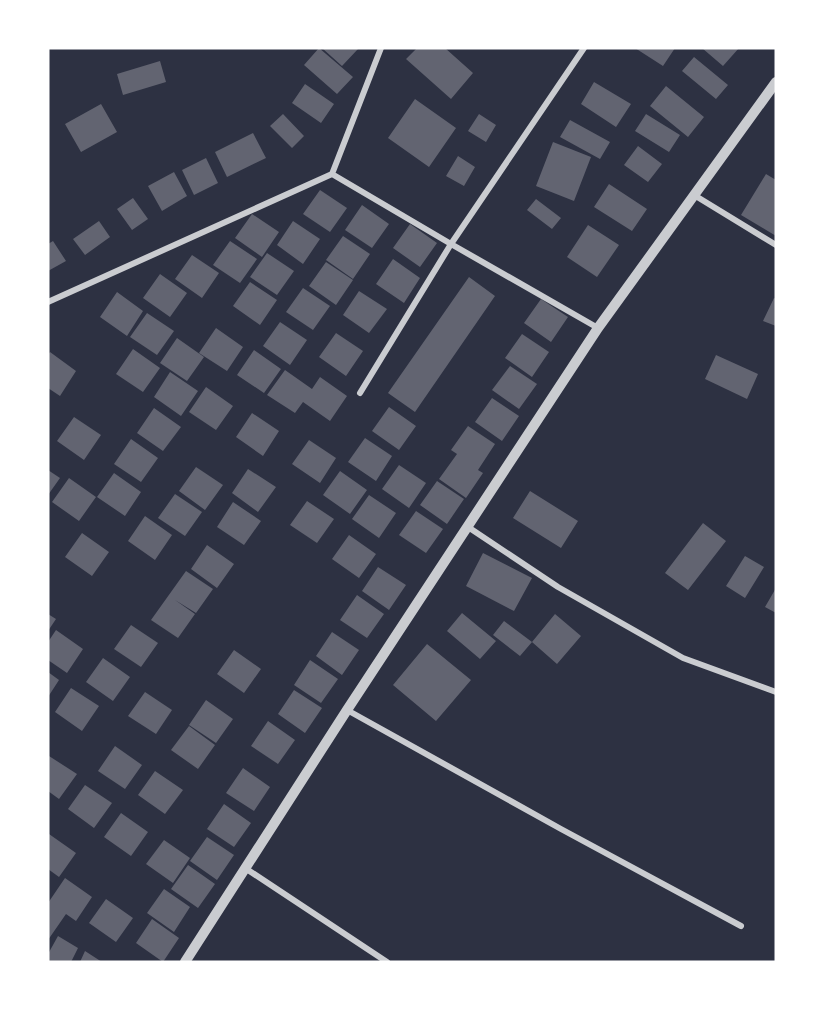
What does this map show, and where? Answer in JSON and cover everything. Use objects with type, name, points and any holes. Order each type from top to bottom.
[{"type":"street","points":[[48,302],[332,174],[381,48]]},
{"type":"street","points":[[360,393],[451,244],[584,48]]},
{"type":"street","points":[[184,962],[598,328],[776,82]]},
{"type":"street","points":[[332,174],[598,328]]},
{"type":"street","points":[[694,195],[776,245]]},
{"type":"street","points":[[468,527],[558,587],[683,658],[776,692]]},
{"type":"street","points":[[347,710],[741,926]]},
{"type":"street","points":[[245,867],[387,962]]},
{"type":"building","points":[[319,48],[353,77],[337,94],[304,65]]},
{"type":"building","points":[[322,48],[356,48],[358,49],[342,66]]},
{"type":"building","points":[[417,48],[445,48],[473,73],[451,99],[406,59]]},
{"type":"building","points":[[635,48],[675,48],[663,66]]},
{"type":"building","points":[[702,48],[739,48],[723,66]]},
{"type":"building","points":[[694,57],[728,85],[716,99],[682,71]]},
{"type":"building","points":[[160,61],[166,82],[123,95],[117,74]]},
{"type":"building","points":[[594,82],[631,104],[616,127],[581,104]]},
{"type":"building","points":[[305,84],[334,104],[321,123],[292,103]]},
{"type":"building","points":[[666,86],[704,117],[688,137],[650,106]]},
{"type":"building","points":[[415,99],[456,128],[429,167],[388,138]]},
{"type":"building","points":[[101,104],[117,132],[81,152],[65,124]]},
{"type":"building","points":[[283,114],[304,136],[292,148],[270,126]]},
{"type":"building","points":[[479,114],[496,125],[486,142],[468,131]]},
{"type":"building","points":[[646,114],[680,135],[669,152],[635,131]]},
{"type":"building","points":[[570,120],[610,142],[600,159],[560,137]]},
{"type":"building","points":[[253,133],[266,158],[227,177],[215,152]]},
{"type":"building","points":[[553,142],[591,157],[574,201],[536,186]]},
{"type":"building","points":[[638,146],[662,164],[648,182],[624,165]]},
{"type":"building","points":[[458,156],[475,167],[464,186],[446,176]]},
{"type":"building","points":[[206,158],[218,183],[194,195],[182,170]]},
{"type":"building","points":[[174,172],[187,196],[162,211],[148,186]]},
{"type":"building","points":[[766,174],[776,180],[776,236],[741,215]]},
{"type":"building","points":[[609,184],[647,209],[632,231],[594,207]]},
{"type":"building","points":[[320,190],[347,208],[330,232],[303,214]]},
{"type":"building","points":[[133,198],[148,219],[132,230],[117,209]]},
{"type":"building","points":[[536,199],[561,218],[552,229],[527,210]]},
{"type":"building","points":[[362,205],[389,224],[372,248],[345,230]]},
{"type":"building","points":[[252,214],[279,232],[262,257],[235,238]]},
{"type":"building","points":[[99,221],[110,237],[85,255],[73,239]]},
{"type":"building","points":[[293,221],[320,239],[303,264],[277,245]]},
{"type":"building","points":[[410,224],[437,243],[420,267],[393,248]]},
{"type":"building","points":[[588,225],[619,245],[597,277],[567,257]]},
{"type":"building","points":[[343,236],[370,254],[353,279],[326,260]]},
{"type":"building","points":[[53,241],[66,261],[48,271],[48,244]]},
{"type":"building","points":[[230,241],[257,259],[240,283],[213,265]]},
{"type":"building","points":[[267,253],[294,271],[277,295],[250,277]]},
{"type":"building","points":[[192,255],[219,273],[202,298],[175,279]]},
{"type":"building","points":[[393,259],[420,278],[404,303],[376,284]]},
{"type":"building","points":[[326,262],[353,280],[336,305],[309,286]]},
{"type":"building","points":[[160,274],[187,293],[170,317],[143,298]]},
{"type":"building","points":[[469,277],[495,296],[415,412],[388,393]]},
{"type":"building","points":[[250,282],[277,300],[260,325],[233,306]]},
{"type":"building","points":[[303,288],[330,306],[313,330],[286,312]]},
{"type":"building","points":[[359,291],[387,309],[369,333],[343,315]]},
{"type":"building","points":[[117,292],[143,311],[127,336],[100,317]]},
{"type":"building","points":[[774,298],[776,299],[776,326],[763,321]]},
{"type":"building","points":[[541,299],[568,317],[551,342],[524,323]]},
{"type":"building","points":[[147,313],[174,331],[157,355],[130,337]]},
{"type":"building","points":[[280,322],[307,340],[290,365],[263,346]]},
{"type":"building","points":[[216,328],[243,347],[227,371],[199,353]]},
{"type":"building","points":[[336,333],[363,351],[346,376],[319,357]]},
{"type":"building","points":[[522,334],[549,352],[532,377],[505,358]]},
{"type":"building","points":[[177,338],[204,357],[187,381],[160,363]]},
{"type":"building","points":[[133,349],[160,368],[143,392],[116,374]]},
{"type":"building","points":[[254,350],[281,369],[264,393],[237,375]]},
{"type":"building","points":[[50,352],[76,371],[60,396],[48,388],[48,355]]},
{"type":"building","points":[[716,355],[758,374],[747,399],[705,379]]},
{"type":"building","points":[[510,366],[537,384],[519,409],[492,390]]},
{"type":"building","points":[[285,370],[312,389],[320,377],[347,396],[330,421],[303,402],[295,413],[267,395]]},
{"type":"building","points":[[170,372],[198,391],[181,416],[154,397]]},
{"type":"building","points":[[206,387],[233,406],[216,430],[189,412]]},
{"type":"building","points":[[492,398],[519,416],[502,441],[475,422]]},
{"type":"building","points":[[389,407],[416,426],[399,450],[372,431]]},
{"type":"building","points":[[154,408],[181,427],[163,451],[137,433]]},
{"type":"building","points":[[252,413],[279,431],[263,456],[236,437]]},
{"type":"building","points":[[74,417],[101,435],[84,460],[57,441]]},
{"type":"building","points":[[468,426],[495,444],[478,470],[483,473],[466,498],[439,479],[457,454],[451,450]]},
{"type":"building","points":[[365,438],[392,456],[376,481],[348,462]]},
{"type":"building","points":[[131,439],[158,458],[141,482],[114,464]]},
{"type":"building","points":[[309,440],[336,458],[320,483],[292,464]]},
{"type":"building","points":[[399,465],[426,483],[409,508],[382,489]]},
{"type":"building","points":[[196,467],[223,485],[205,510],[179,491]]},
{"type":"building","points":[[248,469],[276,487],[258,512],[232,493]]},
{"type":"building","points":[[48,470],[60,478],[48,495]]},
{"type":"building","points":[[340,471],[367,490],[350,514],[323,495]]},
{"type":"building","points":[[114,473],[141,492],[125,516],[97,497]]},
{"type":"building","points":[[69,478],[96,497],[79,521],[52,502]]},
{"type":"building","points":[[437,481],[464,499],[447,524],[420,505]]},
{"type":"building","points":[[530,491],[578,521],[561,548],[513,518]]},
{"type":"building","points":[[175,494],[202,512],[185,536],[158,518]]},
{"type":"building","points":[[369,495],[396,513],[379,538],[352,519]]},
{"type":"building","points":[[307,501],[334,519],[317,543],[290,525]]},
{"type":"building","points":[[233,502],[261,521],[244,545],[217,527]]},
{"type":"building","points":[[416,511],[443,529],[426,553],[399,535]]},
{"type":"building","points":[[145,516],[172,535],[155,560],[128,541]]},
{"type":"building","points":[[703,523],[726,541],[688,590],[665,573]]},
{"type":"building","points":[[82,533],[109,552],[92,576],[65,557]]},
{"type":"building","points":[[349,535],[376,554],[359,578],[332,559]]},
{"type":"building","points":[[207,545],[234,564],[217,588],[191,569]]},
{"type":"building","points":[[483,553],[532,578],[514,611],[466,586]]},
{"type":"building","points":[[745,556],[764,567],[745,598],[726,586]]},
{"type":"building","points":[[378,567],[406,585],[389,610],[362,591]]},
{"type":"building","points":[[186,571],[213,589],[196,613],[175,600],[195,614],[178,638],[151,620]]},
{"type":"building","points":[[776,588],[776,613],[765,607]]},
{"type":"building","points":[[357,595],[384,614],[367,638],[340,620]]},
{"type":"building","points":[[462,613],[496,641],[480,659],[447,631]]},
{"type":"building","points":[[48,614],[56,619],[48,631]]},
{"type":"building","points":[[555,614],[581,636],[557,664],[532,642]]},
{"type":"building","points":[[504,621],[532,642],[520,656],[493,635]]},
{"type":"building","points":[[131,625],[158,643],[141,667],[114,649]]},
{"type":"building","points":[[56,630],[83,649],[67,673],[48,660],[48,642]]},
{"type":"building","points":[[332,632],[359,650],[342,675],[316,656]]},
{"type":"building","points":[[427,644],[471,680],[436,721],[393,685]]},
{"type":"building","points":[[234,650],[261,669],[244,693],[217,674]]},
{"type":"building","points":[[103,658],[130,677],[113,701],[86,682]]},
{"type":"building","points":[[310,660],[338,679],[321,703],[294,685]]},
{"type":"building","points":[[48,672],[59,680],[48,697]]},
{"type":"building","points":[[71,688],[99,706],[82,731],[55,712]]},
{"type":"building","points":[[294,690],[322,708],[305,733],[278,714]]},
{"type":"building","points":[[145,692],[172,710],[156,734],[128,716]]},
{"type":"building","points":[[206,700],[233,719],[216,743],[189,725]]},
{"type":"building","points":[[268,721],[295,740],[278,764],[251,746]]},
{"type":"building","points":[[189,726],[215,745],[198,769],[171,750]]},
{"type":"building","points":[[115,746],[142,765],[125,789],[98,771]]},
{"type":"building","points":[[49,756],[77,774],[59,799],[48,791]]},
{"type":"building","points":[[243,768],[270,787],[254,811],[226,793]]},
{"type":"building","points":[[155,771],[183,790],[165,814],[138,795]]},
{"type":"building","points":[[85,785],[112,803],[94,828],[68,809]]},
{"type":"building","points":[[224,804],[251,823],[234,847],[207,829]]},
{"type":"building","points":[[121,813],[148,832],[131,856],[104,837]]},
{"type":"building","points":[[49,834],[76,853],[59,877],[48,869]]},
{"type":"building","points":[[207,837],[234,855],[217,880],[190,861]]},
{"type":"building","points":[[164,840],[190,858],[173,883],[146,864]]},
{"type":"building","points":[[188,865],[215,884],[198,908],[171,889]]},
{"type":"building","points":[[65,878],[92,897],[76,921],[66,914],[48,940],[48,903]]},
{"type":"building","points":[[164,889],[190,907],[174,932],[147,913]]},
{"type":"building","points":[[106,899],[133,918],[116,942],[89,923]]},
{"type":"building","points":[[152,919],[179,938],[163,962],[136,943]]},
{"type":"building","points":[[58,936],[78,948],[71,962],[48,962],[48,954]]},
{"type":"building","points":[[85,951],[102,962],[80,962]]}]
